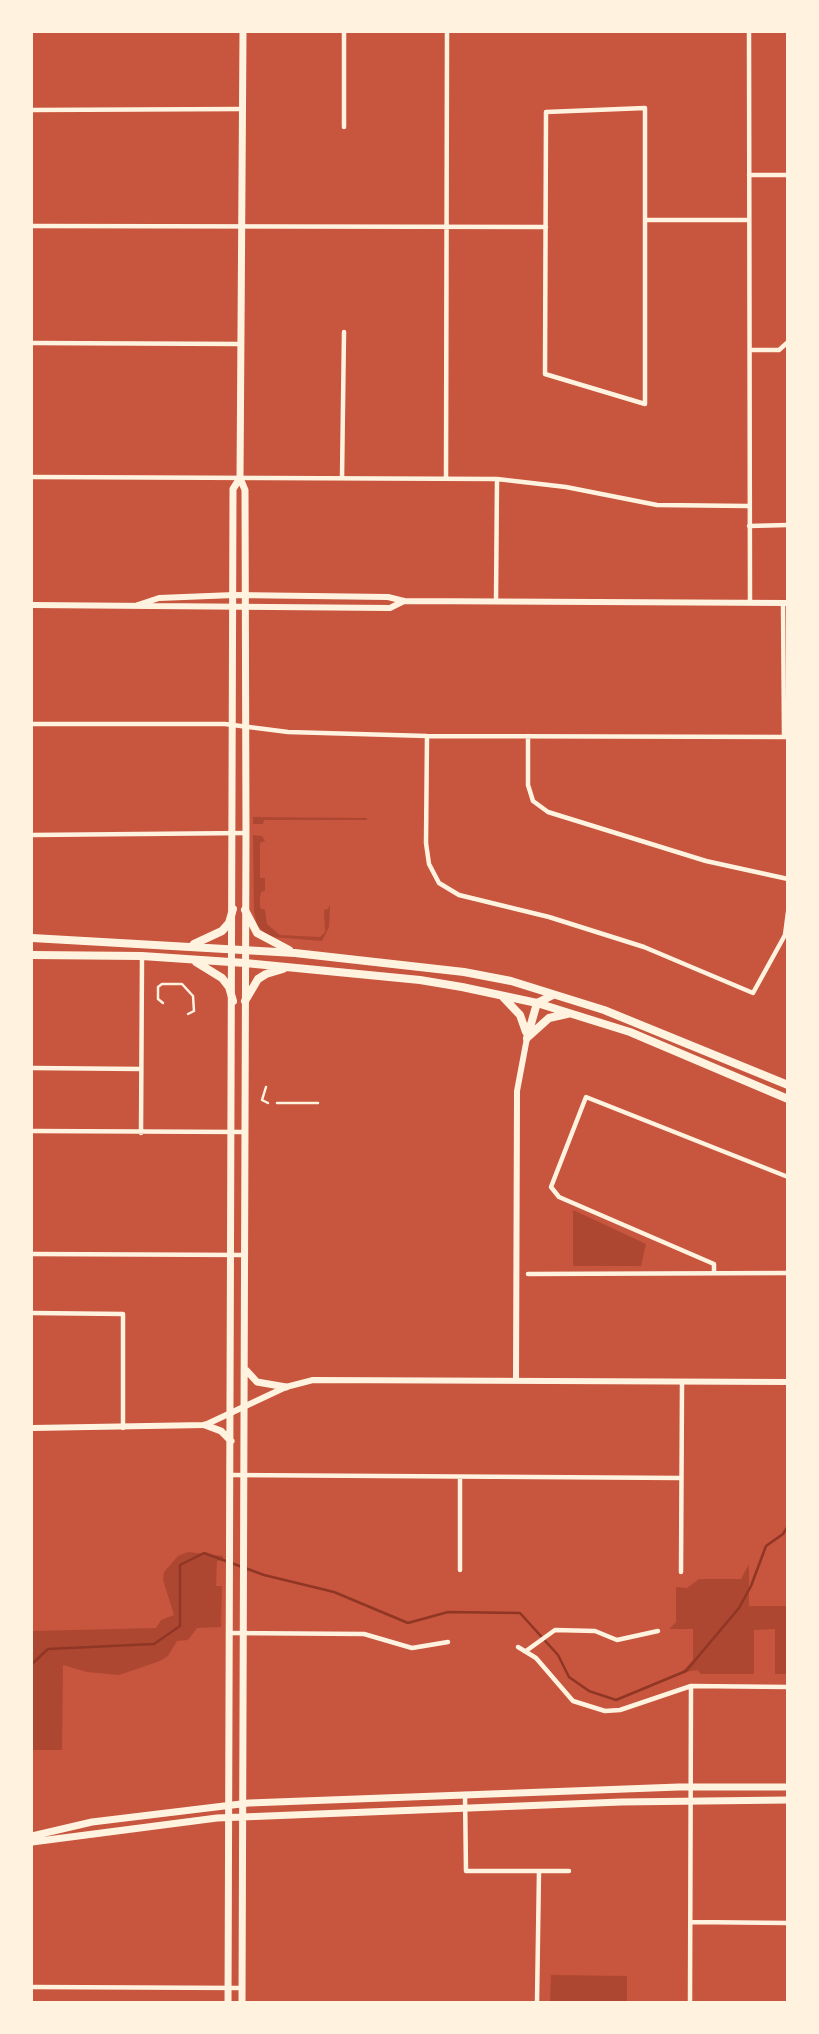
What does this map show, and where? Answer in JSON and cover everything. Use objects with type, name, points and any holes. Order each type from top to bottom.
[{"type":"highway","points":[[192,945],[222,932],[229,923],[233,909]]},
{"type":"highway","points":[[245,910],[257,933],[295,953]]},
{"type":"highway","points":[[32,938],[233,948],[464,972],[556,994],[643,1024],[788,1085]]},
{"type":"highway","points":[[32,955],[142,957],[245,963],[420,980],[502,995],[630,1032],[788,1100]]},
{"type":"highway","points":[[190,959],[222,978],[229,987],[233,1001]]},
{"type":"highway","points":[[245,1001],[258,979],[292,967]]},
{"type":"highway","points":[[527,1038],[537,1003],[544,997],[556,994]]},
{"type":"highway","points":[[502,995],[520,1015],[527,1038]]},
{"type":"highway","points":[[527,1038],[539,1024],[549,1018],[571,1014]]},
{"type":"main road","points":[[242,2003],[246,833],[245,490],[240,478],[243,32]]},
{"type":"main road","points":[[228,2003],[227,1633],[232,1441],[232,607],[233,489],[240,478]]},
{"type":"main road","points":[[245,1362],[248,1375],[257,1382],[286,1387]]},
{"type":"main road","points":[[205,1425],[221,1431],[232,1441]]},
{"type":"main road","points":[[32,1836],[92,1822],[241,1803],[691,1787],[788,1787]]},
{"type":"main road","points":[[32,1842],[170,1822],[241,1817],[691,1800],[788,1800]]},
{"type":"street","points":[[344,32],[344,127]]},
{"type":"street","points":[[446,479],[447,32]]},
{"type":"street","points":[[749,32],[750,603]]},
{"type":"street","points":[[645,108],[645,404],[545,374],[546,227],[546,112],[645,108]]},
{"type":"street","points":[[32,110],[242,109]]},
{"type":"street","points":[[749,175],[788,175]]},
{"type":"street","points":[[645,220],[749,220]]},
{"type":"street","points":[[32,226],[546,227]]},
{"type":"street","points":[[342,478],[344,332]]},
{"type":"street","points":[[750,350],[779,350],[788,342]]},
{"type":"street","points":[[32,343],[240,344]]},
{"type":"street","points":[[32,477],[498,479],[566,487],[657,505],[748,506]]},
{"type":"street","points":[[496,601],[498,479]]},
{"type":"street","points":[[749,526],[788,525]]},
{"type":"street","points":[[32,724],[233,724],[288,732],[427,736],[786,737],[785,603],[404,601],[388,597],[234,595],[159,598],[138,605]]},
{"type":"street","points":[[32,605],[390,608],[404,601]]},
{"type":"street","points":[[427,736],[426,843],[429,864],[439,883],[458,895],[549,917],[644,947],[753,993],[785,934],[788,912]]},
{"type":"street","points":[[528,736],[528,785],[533,801],[548,811],[706,861],[788,879]]},
{"type":"street","points":[[32,835],[246,833]]},
{"type":"street","points":[[141,1133],[142,957]]},
{"type":"street","points":[[516,1381],[517,1091],[527,1038]]},
{"type":"street","points":[[32,1068],[141,1069]]},
{"type":"street","points":[[714,1273],[714,1264],[559,1196],[551,1187],[586,1097],[788,1177]]},
{"type":"street","points":[[32,1131],[244,1132]]},
{"type":"street","points":[[32,1254],[245,1255]]},
{"type":"street","points":[[528,1274],[788,1273]]},
{"type":"street","points":[[32,1313],[123,1314],[123,1429]]},
{"type":"street","points":[[32,1429],[123,1429],[205,1425],[286,1387],[313,1380],[788,1382]]},
{"type":"street","points":[[681,1572],[682,1383]]},
{"type":"street","points":[[231,1475],[681,1478]]},
{"type":"street","points":[[460,1477],[460,1570]]},
{"type":"street","points":[[526,1651],[551,1631],[594,1631],[617,1640],[658,1631]]},
{"type":"street","points":[[227,1633],[364,1634],[412,1648],[448,1642]]},
{"type":"street","points":[[518,1647],[536,1658],[564,1694],[595,1710],[620,1710],[691,1686],[788,1686]]},
{"type":"street","points":[[690,2003],[691,1686]]},
{"type":"street","points":[[465,1794],[466,1871],[569,1871]]},
{"type":"street","points":[[537,2003],[539,1871]]},
{"type":"street","points":[[691,1922],[788,1923]]},
{"type":"street","points":[[32,1987],[242,1988]]},
{"type":"lane","points":[[163,1003],[158,999],[158,988],[162,984],[182,984],[193,996],[194,1011],[188,1014]]},
{"type":"lane","points":[[266,1087],[261,1100],[268,1103]]},
{"type":"lane","points":[[277,1103],[318,1103]]},
{"type":"shaded area","points":[[253,817],[367,820],[264,820],[263,824],[253,824]]},
{"type":"shaded area","points":[[253,835],[262,836],[265,841],[260,843],[260,878],[265,878],[265,891],[261,892],[260,908],[265,910],[267,924],[280,935],[320,937],[325,932],[324,910],[328,909],[330,904],[329,927],[322,941],[274,937],[266,934],[257,925],[254,911]]},
{"type":"shaded area","points":[[573,1210],[646,1244],[641,1266],[573,1266]]},
{"type":"shaded area","points":[[188,1552],[223,1556],[223,1560],[217,1561],[216,1586],[222,1586],[221,1627],[197,1628],[188,1640],[177,1641],[168,1656],[160,1661],[119,1675],[87,1672],[63,1665],[62,1750],[32,1750],[32,1631],[156,1628],[161,1620],[174,1615],[163,1580],[164,1572],[178,1556]]},
{"type":"shaded area","points":[[749,1564],[749,1606],[787,1606],[787,1674],[775,1674],[775,1629],[754,1630],[754,1674],[701,1674],[697,1670],[681,1673],[693,1660],[693,1629],[669,1629],[676,1622],[676,1587],[687,1588],[699,1579],[741,1579]]},
{"type":"shaded area","points":[[551,1975],[627,1976],[627,2002],[550,2002]]},
{"type":"waterway","points":[[32,1664],[48,1649],[154,1644],[180,1626],[180,1565],[204,1553],[264,1575],[334,1592],[408,1623],[448,1612],[520,1613],[558,1655],[569,1677],[589,1691],[616,1700],[686,1671],[739,1608],[751,1586],[766,1546],[783,1534],[788,1526]]}]
